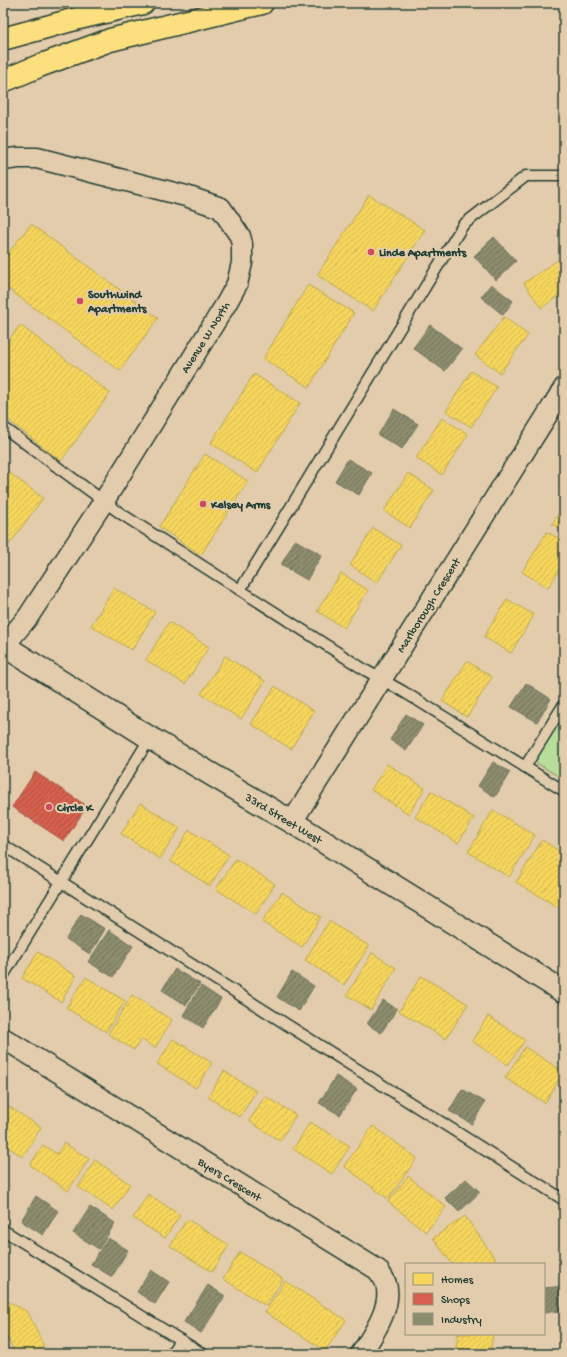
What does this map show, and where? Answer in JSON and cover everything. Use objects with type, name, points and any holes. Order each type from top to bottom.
[{"type":"highway","points":[[3,39],[79,18],[144,3]]},
{"type":"highway","points":[[3,81],[110,40],[262,3]]},
{"type":"main road","name":"33rd Street West","points":[[3,646],[150,738],[292,822],[564,992]]},
{"type":"street","name":"Avenue W North","points":[[3,160],[37,158],[186,196],[221,208],[240,236],[242,244],[242,263],[237,284],[226,304],[104,501],[28,617],[3,646]]},
{"type":"street","name":"Marlborough Crescent","points":[[292,822],[564,388]]},
{"type":"street","name":"Byers Crescent","points":[[3,1038],[378,1270],[386,1284],[387,1299],[381,1322],[361,1354]]},
{"type":"lane","points":[[240,590],[464,225],[526,176],[564,176]]},
{"type":"lane","points":[[3,427],[87,487],[104,501],[240,590],[381,679],[564,791]]},
{"type":"lane","points":[[525,767],[564,704]]},
{"type":"lane","points":[[3,976],[150,738]]},
{"type":"lane","points":[[3,845],[564,1200]]},
{"type":"lane","points":[[3,1230],[203,1354]]},
{"type":"lane","points":[[171,1354],[180,1340]]},
{"type":"green space","points":[[564,709],[564,780],[532,760]]},
{"type":"building: Homes","name":"Linde Apartments","points":[[369,195],[425,230],[373,311],[317,275]]},
{"type":"building: Homes","name":"Southwind Apartments","points":[[31,224],[158,318],[120,371],[3,285],[3,260]]},
{"type":"building: Homes","points":[[559,259],[564,266],[564,292],[541,308],[524,283]]},
{"type":"building: Homes","points":[[308,285],[354,313],[309,387],[263,359]]},
{"type":"building: Homes","points":[[504,317],[528,335],[500,373],[475,355]]},
{"type":"building: Homes","points":[[20,325],[110,393],[61,461],[3,416],[3,348]]},
{"type":"building: Homes","points":[[471,371],[497,387],[471,427],[446,411]]},
{"type":"building: Homes","points":[[254,374],[300,403],[257,473],[211,443]]},
{"type":"building: Homes","points":[[442,418],[468,434],[442,475],[416,458]]},
{"type":"building: Homes","name":"Kelsey Arms","points":[[205,454],[248,481],[201,555],[159,527]]},
{"type":"building: Homes","points":[[3,468],[43,498],[3,553]]},
{"type":"building: Homes","points":[[408,473],[434,490],[410,528],[384,511]]},
{"type":"building: Homes","points":[[564,504],[564,531],[552,524]]},
{"type":"building: Homes","points":[[373,528],[401,545],[377,583],[350,565]]},
{"type":"building: Homes","points":[[547,532],[564,541],[564,562],[548,588],[522,572]]},
{"type":"building: Homes","points":[[341,573],[368,590],[344,628],[317,611]]},
{"type":"building: Homes","points":[[114,588],[155,612],[132,650],[91,626]]},
{"type":"building: Homes","points":[[507,599],[534,615],[511,653],[484,637]]},
{"type":"building: Homes","points":[[169,622],[209,647],[185,684],[146,660]]},
{"type":"building: Homes","points":[[225,656],[265,681],[241,719],[201,694]]},
{"type":"building: Homes","points":[[467,661],[492,677],[467,717],[442,701]]},
{"type":"building: Homes","points":[[275,686],[314,711],[291,749],[251,724]]},
{"type":"building: Homes","points":[[387,764],[425,788],[409,814],[371,790]]},
{"type":"building: Homes","points":[[431,791],[474,818],[458,843],[415,817]]},
{"type":"building: Homes","points":[[140,803],[180,828],[160,859],[121,834]]},
{"type":"building: Homes","points":[[493,810],[535,835],[509,877],[468,852]]},
{"type":"building: Homes","points":[[189,830],[229,855],[210,886],[170,861]]},
{"type":"building: Homes","points":[[542,840],[564,854],[564,901],[559,908],[516,882]]},
{"type":"building: Homes","points":[[236,859],[275,884],[256,914],[216,889]]},
{"type":"building: Homes","points":[[282,892],[321,917],[302,947],[262,922]]},
{"type":"building: Homes","points":[[329,921],[369,946],[344,985],[305,960]]},
{"type":"building: Homes","points":[[38,952],[76,976],[61,1002],[22,978]]},
{"type":"building: Homes","points":[[372,953],[396,968],[371,1010],[347,995]]},
{"type":"building: Homes","points":[[421,976],[468,1004],[446,1039],[399,1011]]},
{"type":"building: Homes","points":[[86,977],[125,1001],[106,1032],[66,1008]]},
{"type":"building: Homes","points":[[132,995],[172,1020],[155,1048],[141,1039],[134,1050],[108,1034]]},
{"type":"building: Homes","points":[[488,1016],[525,1040],[508,1065],[472,1041]]},
{"type":"building: Homes","points":[[173,1039],[212,1063],[196,1088],[157,1064]]},
{"type":"building: Homes","points":[[525,1047],[564,1072],[545,1103],[505,1078]]},
{"type":"building: Homes","points":[[224,1071],[256,1091],[240,1117],[208,1097]]},
{"type":"building: Homes","points":[[265,1096],[296,1115],[280,1141],[249,1121]]},
{"type":"building: Homes","points":[[564,1096],[564,1110],[557,1106]]},
{"type":"building: Homes","points":[[3,1103],[41,1127],[23,1157],[3,1144]]},
{"type":"building: Homes","points":[[310,1122],[350,1146],[332,1174],[293,1149]]},
{"type":"building: Homes","points":[[373,1126],[417,1158],[388,1199],[344,1166]]},
{"type":"building: Homes","points":[[64,1143],[89,1159],[68,1191],[30,1165],[43,1145],[57,1154]]},
{"type":"building: Homes","points":[[95,1160],[130,1184],[113,1210],[78,1187]]},
{"type":"building: Homes","points":[[408,1176],[446,1207],[426,1232],[388,1202]]},
{"type":"building: Homes","points":[[148,1194],[180,1215],[165,1238],[133,1218]]},
{"type":"building: Homes","points":[[465,1216],[498,1263],[451,1263],[433,1238]]},
{"type":"building: Homes","points":[[187,1219],[229,1245],[212,1272],[170,1246]]},
{"type":"building: Homes","points":[[240,1252],[283,1279],[266,1306],[223,1279]]},
{"type":"building: Homes","points":[[285,1281],[346,1320],[325,1351],[265,1312]]},
{"type":"building: Homes","points":[[3,1299],[28,1312],[44,1347],[30,1354],[16,1354],[3,1333]]},
{"type":"building: Homes","points":[[458,1335],[493,1335],[490,1354],[456,1348]]},
{"type":"building: Shops","name":"Circle K","points":[[35,772],[87,806],[64,841],[12,807]]},
{"type":"building: Industry","points":[[494,237],[516,261],[496,280],[474,256]]},
{"type":"building: Industry","points":[[491,284],[513,301],[503,315],[481,297]]},
{"type":"building: Industry","points":[[430,325],[462,349],[445,371],[413,348]]},
{"type":"building: Industry","points":[[394,409],[418,424],[402,449],[378,435]]},
{"type":"building: Industry","points":[[348,459],[372,473],[359,495],[335,481]]},
{"type":"building: Industry","points":[[295,540],[322,555],[307,580],[281,565]]},
{"type":"building: Industry","points":[[526,683],[551,699],[537,722],[511,707]]},
{"type":"building: Industry","points":[[406,714],[423,725],[406,751],[390,740]]},
{"type":"building: Industry","points":[[493,762],[510,772],[495,797],[478,786]]},
{"type":"building: Industry","points":[[81,914],[105,929],[90,954],[66,939]]},
{"type":"building: Industry","points":[[109,930],[133,946],[113,977],[88,962]]},
{"type":"building: Industry","points":[[175,969],[200,984],[186,1005],[162,990]]},
{"type":"building: Industry","points":[[292,972],[314,986],[299,1011],[277,997]]},
{"type":"building: Industry","points":[[201,986],[221,999],[203,1028],[183,1015]]},
{"type":"building: Industry","points":[[383,1000],[397,1009],[381,1033],[367,1024]]},
{"type":"building: Industry","points":[[336,1076],[357,1089],[340,1115],[319,1103]]},
{"type":"building: Industry","points":[[462,1089],[485,1102],[472,1124],[449,1111]]},
{"type":"building: Industry","points":[[466,1179],[480,1192],[459,1212],[445,1198]]},
{"type":"building: Industry","points":[[36,1196],[58,1211],[43,1235],[21,1221]]},
{"type":"building: Industry","points":[[90,1207],[115,1223],[99,1249],[73,1233]]},
{"type":"building: Industry","points":[[108,1238],[128,1250],[112,1277],[91,1264]]},
{"type":"building: Industry","points":[[151,1270],[169,1282],[155,1304],[137,1292]]},
{"type":"building: Industry","points":[[208,1285],[225,1296],[201,1333],[184,1322]]},
{"type":"building: Industry","points":[[564,1286],[564,1310],[545,1313],[545,1288]]},
{"type":"place","name":"Linde Apartments","points":[[371,252]]},
{"type":"place","name":"Southwind Apartments","points":[[80,301]]},
{"type":"place","name":"Kelsey Arms","points":[[203,504]]},
{"type":"place","name":"Circle K","points":[[49,807]]}]
